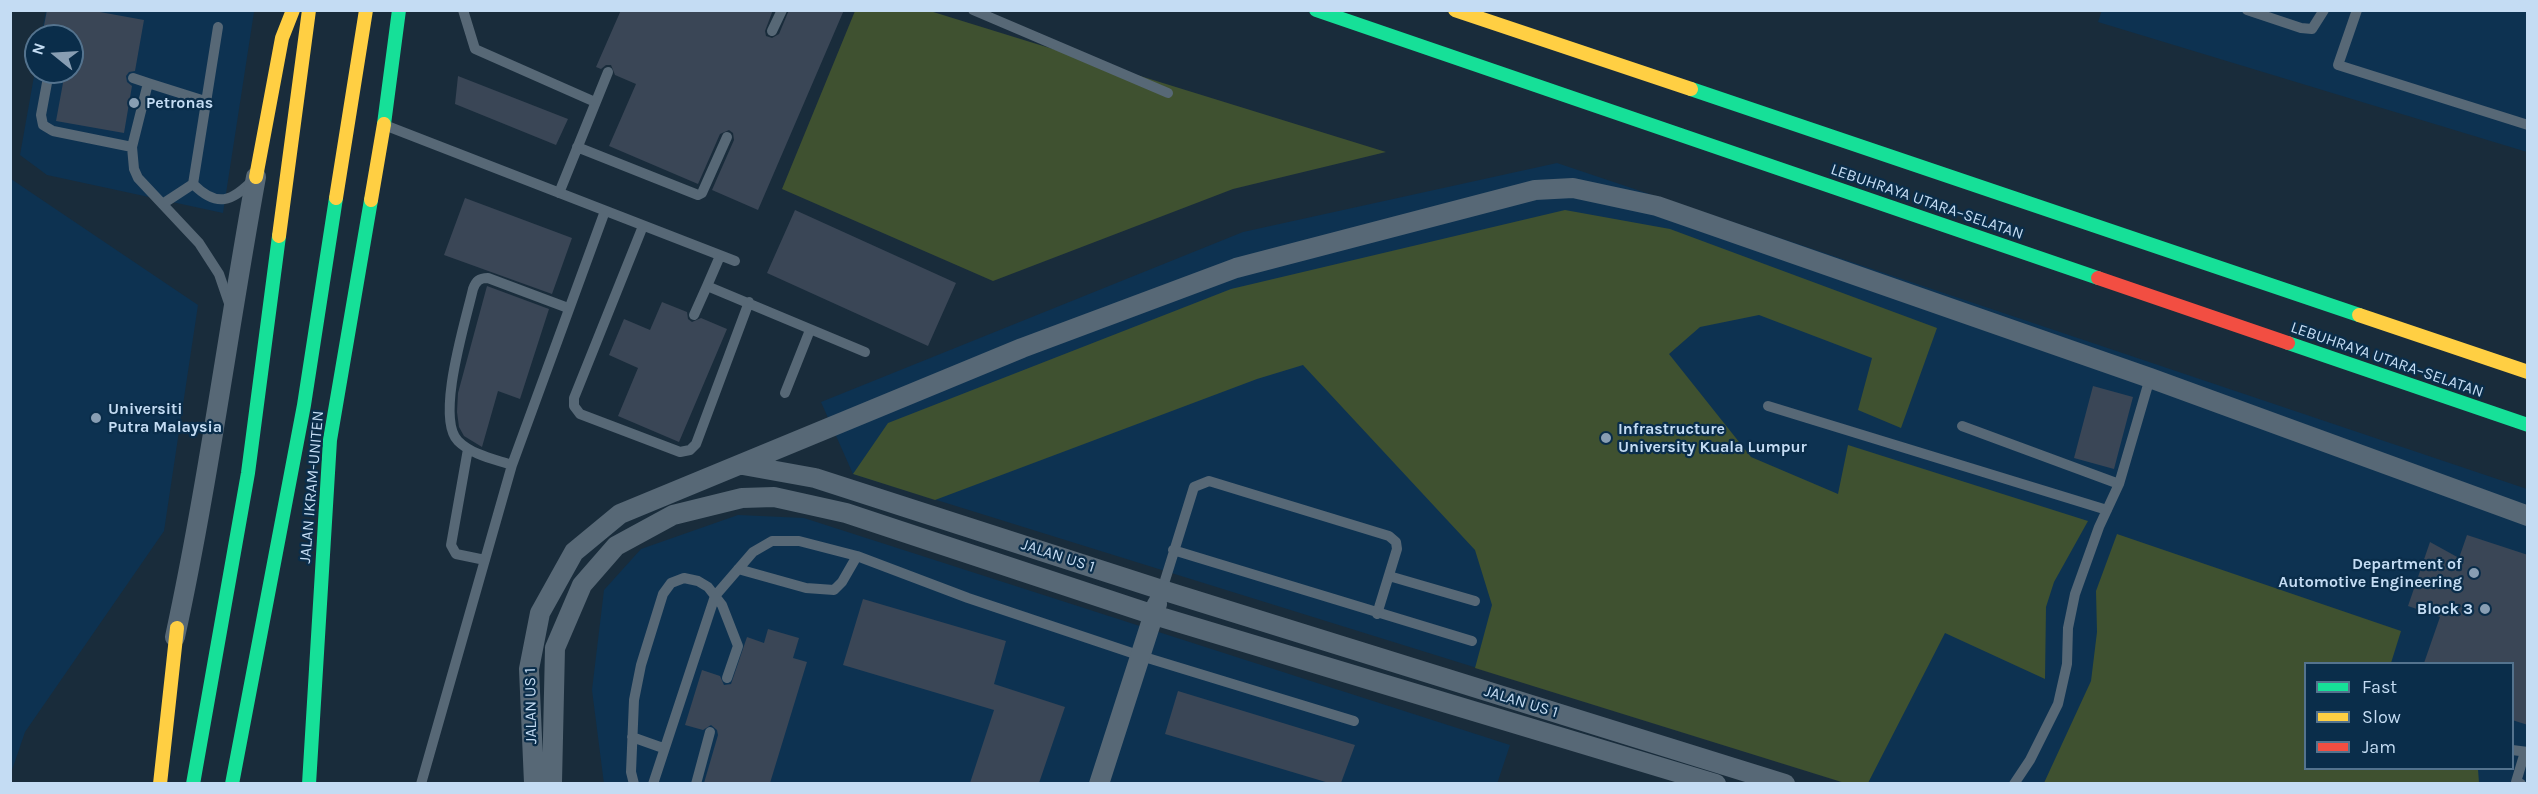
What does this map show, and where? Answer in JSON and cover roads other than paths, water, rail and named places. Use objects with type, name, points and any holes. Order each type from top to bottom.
[{"type":"main road","points":[[256,177],[282,38],[294,10]]},
{"type":"main road","points":[[193,783],[248,473],[309,10]]},
{"type":"main road","points":[[232,783],[304,405],[366,10]]},
{"type":"main road","name":"JALAN IKRAM-UNITEN","points":[[309,783],[330,440],[384,124],[399,10]]},
{"type":"main road","name":"LEBUHRAYA UTARA–SELATAN","points":[[1316,10],[2528,425]]},
{"type":"main road","name":"LEBUHRAYA UTARA–SELATAN","points":[[1455,10],[2528,372]]},
{"type":"main road","points":[[160,783],[177,628]]},
{"type":"street","points":[[144,783],[208,475],[232,310],[256,177]]},
{"type":"street","points":[[743,465],[1022,348],[1236,268],[1535,190],[1573,188],[1658,206],[2150,378],[2528,516]]},
{"type":"street","name":"JALAN US 1","points":[[544,783],[529,669],[540,613],[574,552],[620,514],[743,465],[815,478],[1162,590],[1785,783]]},
{"type":"street","name":"JALAN US 1","points":[[544,783],[555,648],[582,585],[616,546],[673,515],[707,504],[742,498],[774,497],[809,503],[1154,615],[1716,783]]},
{"type":"street","points":[[1099,783],[1162,590]]},
{"type":"lane","points":[[463,10],[475,49],[595,102]]},
{"type":"lane","points":[[772,32],[782,10]]},
{"type":"lane","points":[[973,10],[1168,93]]},
{"type":"lane","points":[[2247,10],[2301,28],[2312,29],[2324,10]]},
{"type":"lane","points":[[2357,10],[2338,65],[2528,125]]},
{"type":"lane","points":[[164,203],[193,184],[218,27]]},
{"type":"lane","points":[[559,193],[608,72]]},
{"type":"lane","points":[[133,78],[205,101]]},
{"type":"lane","points":[[148,83],[132,147],[134,169],[138,178],[164,203],[199,243],[219,274],[232,310]]},
{"type":"lane","points":[[47,84],[41,115],[43,125],[53,131],[132,147]]},
{"type":"lane","points":[[384,124],[735,261]]},
{"type":"lane","points":[[578,147],[698,195],[702,193],[727,137]]},
{"type":"lane","points":[[193,184],[204,195],[224,200],[233,198],[256,177]]},
{"type":"lane","points":[[421,783],[512,465],[605,211]]},
{"type":"lane","points":[[643,226],[574,398],[574,406],[580,414],[644,433],[680,452],[690,450],[696,444],[749,302]]},
{"type":"lane","points":[[694,315],[720,256]]},
{"type":"lane","points":[[512,465],[468,449],[456,439],[448,422],[452,383],[476,282],[488,278],[568,308]]},
{"type":"lane","points":[[707,286],[865,352]]},
{"type":"lane","points":[[785,393],[810,330]]},
{"type":"lane","points":[[2014,783],[2030,760],[2058,705],[2067,664],[2068,628],[2075,594],[2119,484],[2150,378]]},
{"type":"lane","points":[[1768,406],[2107,510]]},
{"type":"lane","points":[[1962,426],[2119,484]]},
{"type":"lane","points":[[468,449],[451,545],[456,554],[485,560]]},
{"type":"lane","points":[[1162,590],[1194,487],[1209,481],[1389,536],[1396,542],[1397,549],[1377,614]]},
{"type":"lane","points":[[653,783],[715,596],[753,552],[772,541],[799,541],[857,556],[968,598],[1141,656],[1354,721]]},
{"type":"lane","points":[[1173,550],[1377,614],[1472,641]]},
{"type":"lane","points":[[738,569],[806,588],[834,590],[842,582],[857,556]]},
{"type":"lane","points":[[1389,576],[1475,601]]},
{"type":"lane","points":[[634,783],[631,772],[632,737],[634,700],[640,665],[663,594],[671,583],[684,578],[698,581],[708,587],[722,605],[738,646],[727,678]]},
{"type":"lane","points":[[696,783],[710,732]]},
{"type":"lane","points":[[632,737],[663,748]]},
{"type":"lane","points":[[2521,783],[2516,782],[2526,752]]},
{"type":"place","name":"Petronas","points":[[134,103]]},
{"type":"place","name":"Universiti Putra Malaysia","points":[[96,418]]},
{"type":"place","name":"Infrastructure University Kuala Lumpur","points":[[1606,438]]},
{"type":"place","name":"Department of Automotive Engineering","points":[[2474,573]]},
{"type":"place","name":"Block 3","points":[[2485,609]]}]
